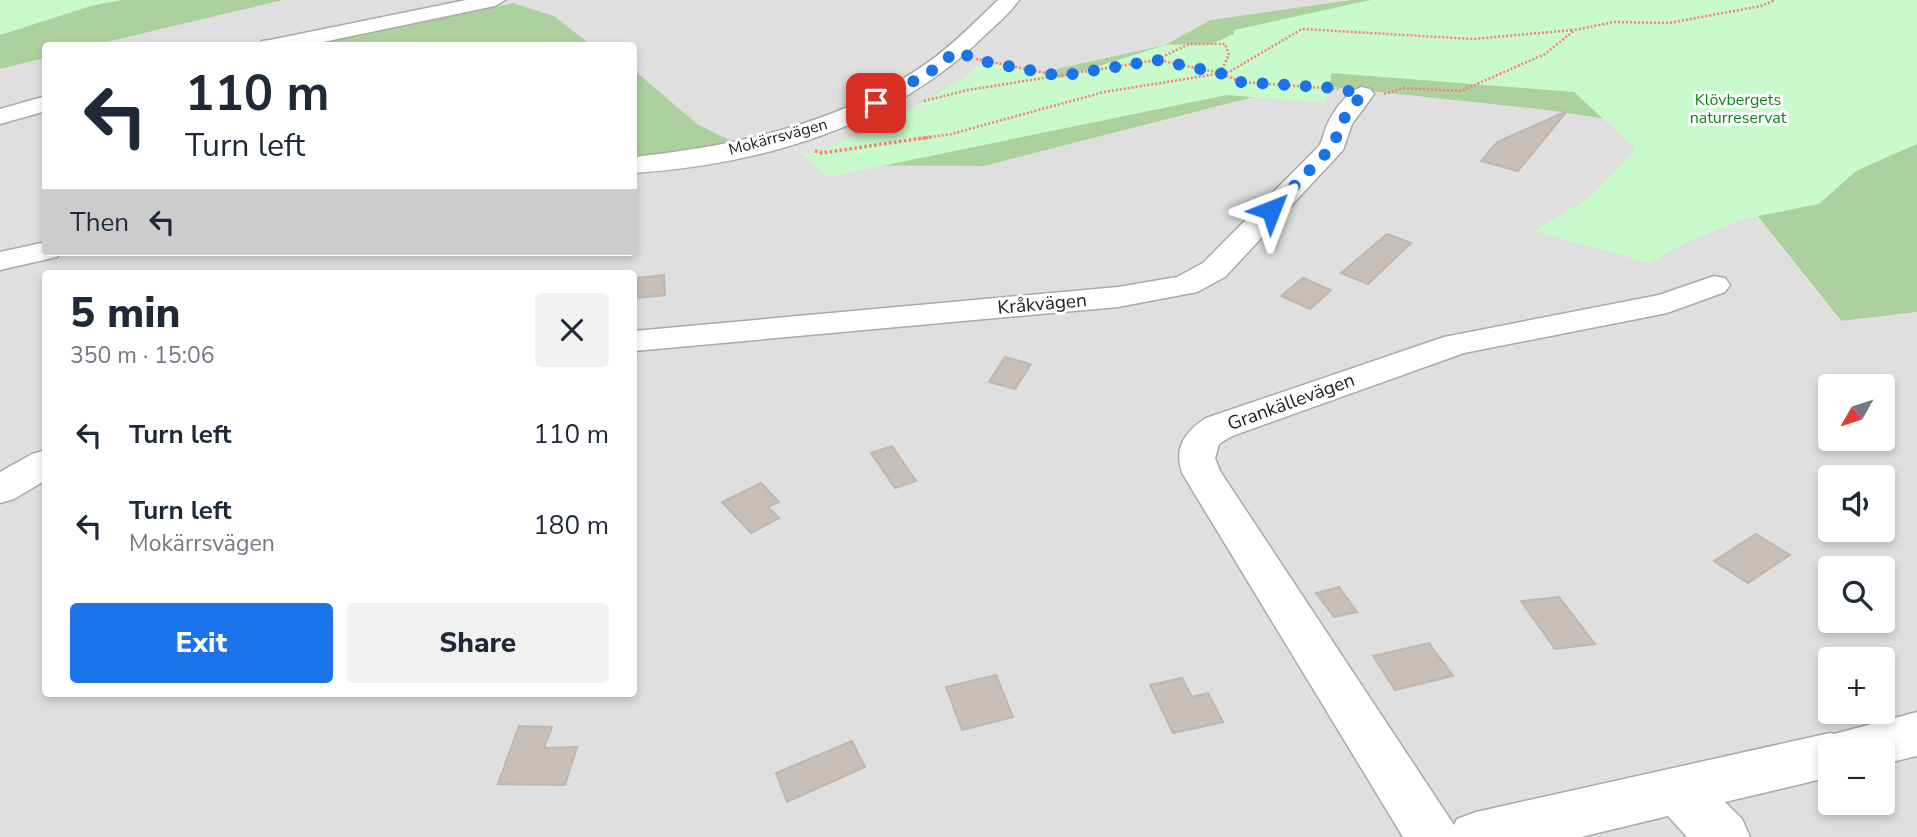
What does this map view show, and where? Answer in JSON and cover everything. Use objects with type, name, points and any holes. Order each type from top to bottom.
[{"type":"street","points":[[290,42],[495,0]]},
{"type":"street","name":"Mokärrsvägen","points":[[637,165],[719,153],[778,140],[849,117],[938,67],[1009,0]]},
{"type":"street","name":"Kråkvägen","points":[[637,341],[1118,297],[1186,285],[1214,270],[1326,154],[1334,145],[1340,124],[1362,94]]},
{"type":"street","points":[[0,117],[42,104]]},
{"type":"street","points":[[0,261],[42,252]]},
{"type":"street","name":"Grankällevägen","points":[[1433,837],[1200,473],[1196,458],[1197,447],[1202,438],[1219,427],[1456,344],[1667,303],[1714,285]]},
{"type":"street","points":[[0,489],[42,465]]},
{"type":"street","points":[[1895,739],[1917,734]]},
{"type":"street","points":[[1476,837],[1818,758]]},
{"type":"street","points":[[1678,791],[1723,837]]},
{"type":"path","points":[[778,140],[822,153],[951,134],[1104,92],[1229,72],[1303,29],[1474,39],[1576,30],[1614,22],[1669,23],[1760,6],[1775,0]]},
{"type":"path","points":[[1157,60],[1220,73],[1241,82],[1335,88],[1362,94],[1387,94],[1404,88],[1461,91],[1545,54],[1576,30]]},
{"type":"path","points":[[915,104],[968,90],[1157,60],[1189,44],[1225,44],[1229,55],[1220,73]]},
{"type":"path","points":[[955,51],[982,61],[1060,76]]},
{"type":"shaded area","points":[[283,0],[1351,0],[1211,20],[1165,45],[1061,68],[968,98],[984,166],[1304,84],[1547,110],[1691,132],[1840,321],[1917,312],[1917,837],[0,837],[0,69],[42,59],[42,256],[637,256],[637,42],[107,42]]},
{"type":"shaded area","points":[[836,122],[854,133],[822,153],[785,153],[770,142]]},
{"type":"green space","points":[[0,0],[283,0],[107,42],[42,42],[42,59],[0,69]]},
{"type":"green space","points":[[0,0],[121,0],[91,6],[0,35]]},
{"type":"green space","name":"Klövbergets naturreservat","points":[[1351,0],[1917,0],[1917,312],[1841,321],[1691,132],[1547,110],[1304,84],[984,166],[813,165],[968,98],[1061,68],[1165,45],[1211,20]]},
{"type":"green space","name":"Klövbergets naturreservat","points":[[1371,0],[1917,0],[1917,144],[1856,171],[1819,204],[1744,219],[1687,242],[1650,263],[1534,231],[1587,199],[1636,149],[1574,92],[1332,73],[1326,103],[1227,95],[828,177],[800,153],[876,130],[967,76],[982,61],[1061,78],[1165,45],[1211,44],[1234,34],[1234,30]]},
{"type":"green space","points":[[513,3],[554,16],[587,42],[326,42]]},
{"type":"green space","points":[[637,73],[697,124],[738,144],[637,162]]},
{"type":"building","points":[[1567,111],[1518,171],[1481,161],[1497,142]]},
{"type":"building","points":[[1387,234],[1411,243],[1368,284],[1341,273]]},
{"type":"building","points":[[664,275],[665,295],[637,298],[637,278]]},
{"type":"building","points":[[1303,278],[1331,290],[1310,309],[1281,296]]},
{"type":"building","points":[[1005,357],[1031,364],[1015,389],[989,382]]},
{"type":"building","points":[[892,446],[916,481],[895,488],[871,453]]},
{"type":"building","points":[[761,483],[779,502],[768,507],[779,518],[751,533],[722,502]]},
{"type":"building","points":[[1756,534],[1790,555],[1748,583],[1714,561]]},
{"type":"building","points":[[1339,587],[1357,612],[1334,617],[1316,593]]},
{"type":"building","points":[[1559,597],[1595,644],[1555,649],[1521,601]]},
{"type":"building","points":[[1429,643],[1453,676],[1395,690],[1373,656]]},
{"type":"building","points":[[996,675],[1013,717],[962,730],[946,687]]},
{"type":"building","points":[[1182,678],[1192,697],[1208,693],[1223,722],[1173,733],[1150,685]]},
{"type":"building","points":[[519,726],[552,727],[544,748],[577,747],[565,785],[498,784]]},
{"type":"building","points":[[852,741],[865,767],[787,802],[776,773]]},
{"type":"route","points":[[876,103],[938,67],[955,51],[982,61],[1060,76],[1157,60],[1220,73],[1241,82],[1335,88],[1362,94],[1340,124],[1334,145],[1271,210]]}]
